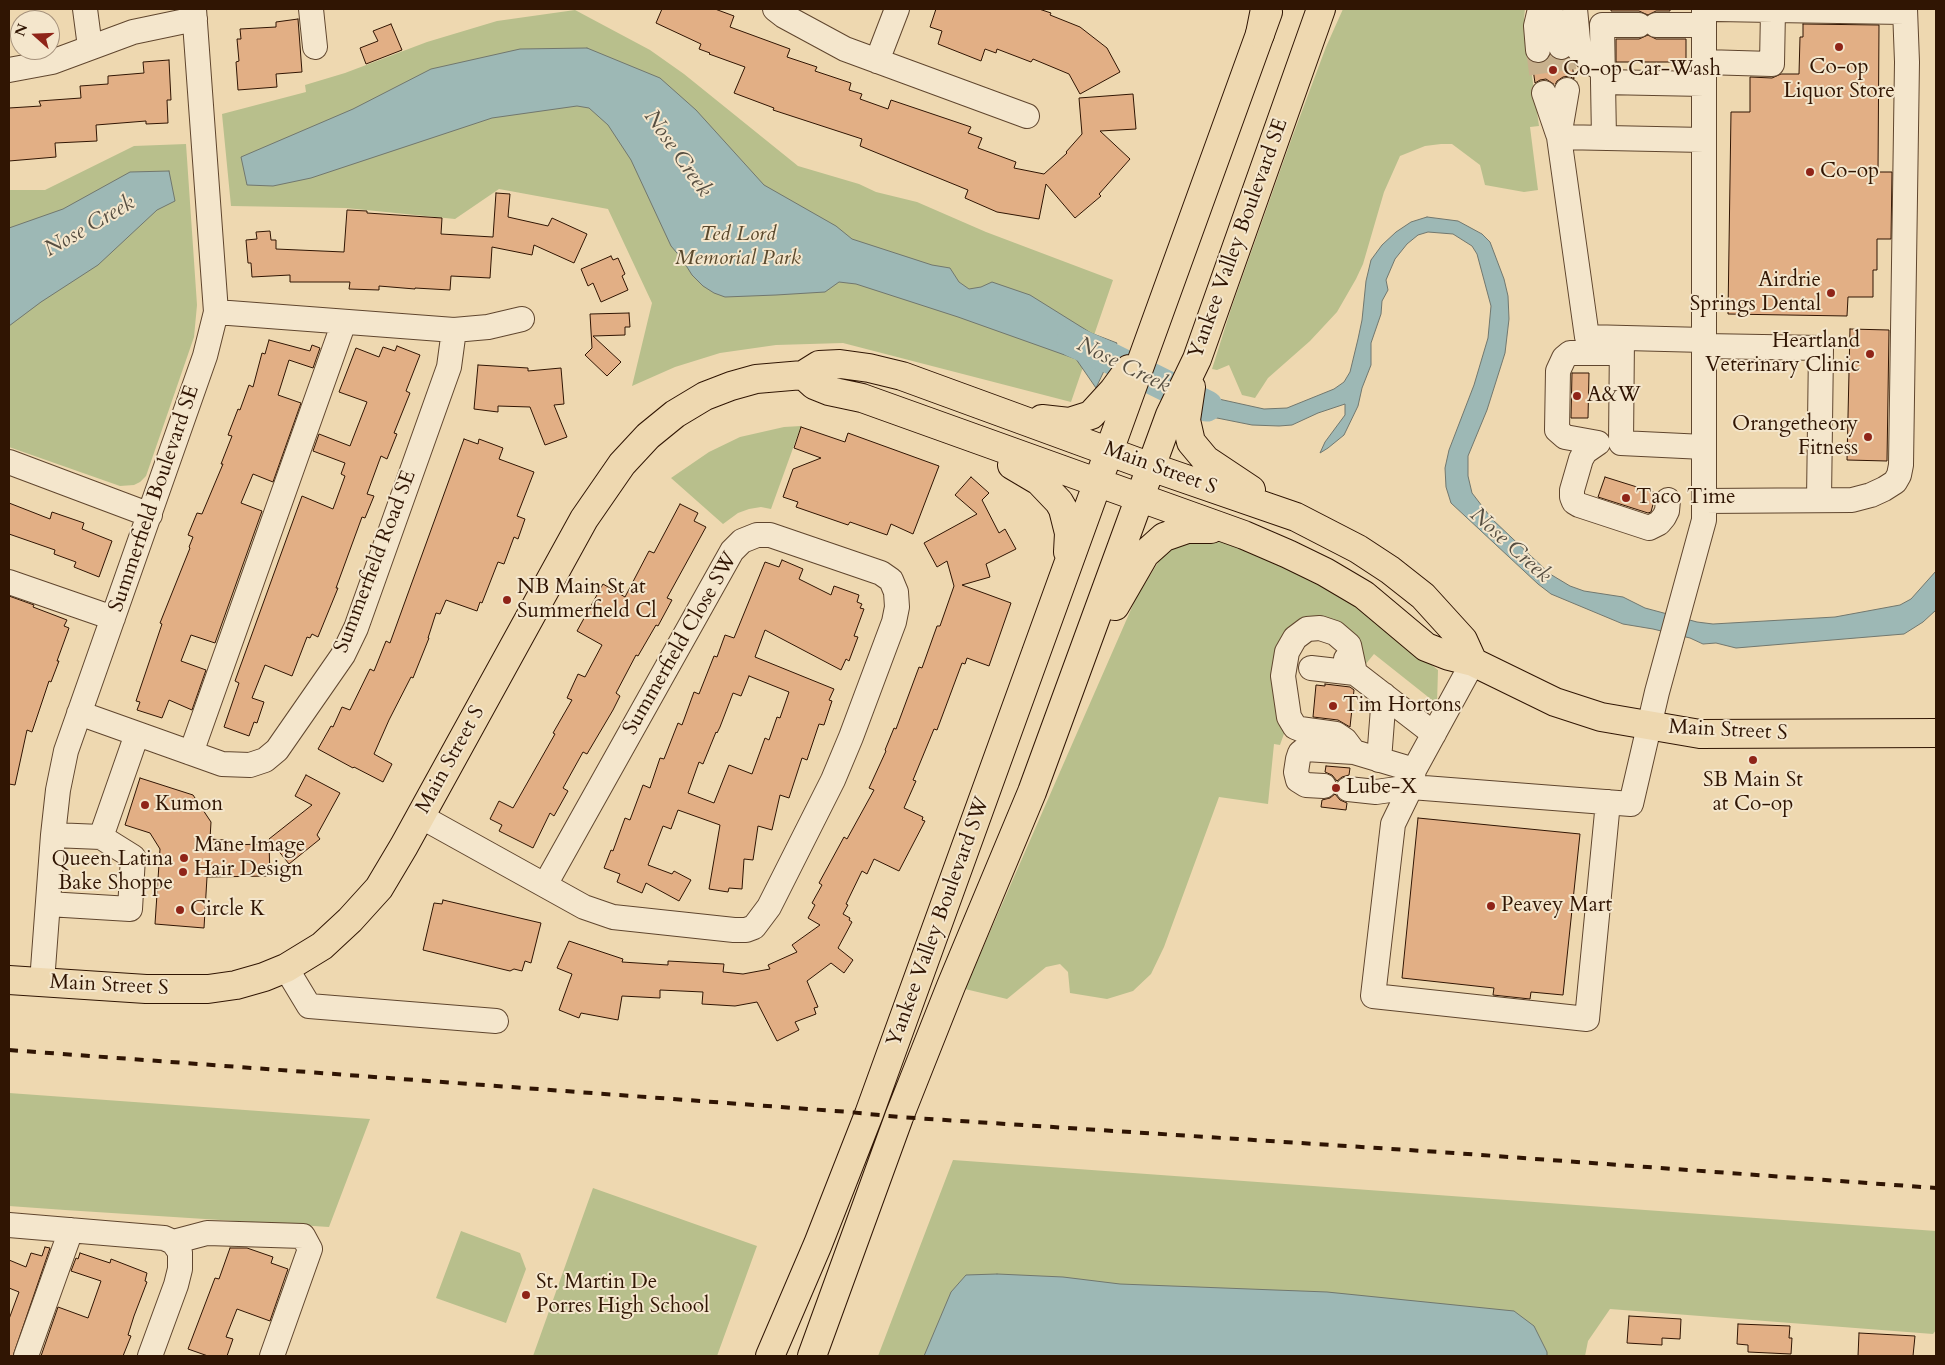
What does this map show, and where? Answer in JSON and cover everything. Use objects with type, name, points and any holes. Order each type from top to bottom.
[{"type":"main road","points":[[1108,451],[1262,21],[1269,9]]},
{"type":"main road","name":"Yankee Valley Boulevard SE","points":[[1139,499],[1170,415],[1197,359],[1321,10]]},
{"type":"main road","points":[[1017,416],[1069,422],[1091,414],[1113,391],[1148,341]]},
{"type":"main road","points":[[1197,359],[1186,420],[1191,442],[1206,460],[1226,475],[1296,517]]},
{"type":"main road","name":"Main Street S","points":[[9,980],[146,989],[208,989],[236,986],[286,968],[322,946],[374,894],[394,863],[584,519],[622,464],[648,436],[675,414],[706,396],[731,386],[756,380],[803,375],[819,365],[840,364],[869,368],[902,376],[1296,517],[1358,548],[1416,591],[1445,618],[1463,640],[1473,662]]},
{"type":"main road","name":"Main Street S","points":[[803,375],[814,385],[829,391],[862,398],[1139,499],[1244,535],[1345,583],[1364,595],[1426,647],[1449,656],[1473,662],[1555,702],[1600,717],[1700,734],[1936,733]]},
{"type":"main road","points":[[918,418],[1021,469],[1048,489],[1059,502],[1067,522],[1069,534],[1067,563]]},
{"type":"main road","name":"Yankee Valley Boulevard SW","points":[[770,1356],[853,1156],[1108,451]]},
{"type":"main road","name":"Yankee Valley Boulevard SW","points":[[812,1356],[916,1074],[1032,792],[1139,499]]},
{"type":"main road","points":[[1032,792],[1110,616],[1122,591],[1145,554],[1164,537],[1186,528],[1204,528],[1244,535]]},
{"type":"street","points":[[85,9],[90,47]]},
{"type":"street","points":[[312,9],[315,47]]},
{"type":"street","points":[[775,9],[784,16],[845,49],[1027,116]]},
{"type":"street","points":[[877,61],[897,9]]},
{"type":"street","points":[[1538,50],[1536,26],[1540,9]]},
{"type":"street","points":[[1548,9],[1559,27],[1561,47]]},
{"type":"street","points":[[1575,9],[1579,50],[1602,76]]},
{"type":"street","points":[[1602,76],[1704,73],[1772,64],[1773,10]]},
{"type":"street","points":[[1604,138],[1602,17],[1648,25],[1708,14],[1773,10],[1905,10],[1907,62],[1901,465],[1899,475],[1895,482],[1871,496],[1852,500],[1704,501]]},
{"type":"street","points":[[9,70],[52,62],[133,32],[195,14]]},
{"type":"street","name":"Summerfield Boulevard SE","points":[[42,982],[58,790],[66,751],[206,356],[216,312],[195,14]]},
{"type":"street","points":[[1324,786],[1306,785],[1298,780],[1296,772],[1300,753],[1305,750],[1354,752],[1379,760],[1412,778],[1631,804],[1661,676],[1704,520],[1704,73],[1708,14]]},
{"type":"street","points":[[1559,137],[1567,90]]},
{"type":"street","points":[[1544,93],[1559,137],[1587,337],[1622,346]]},
{"type":"street","points":[[1559,137],[1704,140]]},
{"type":"street","points":[[216,312],[454,330],[488,327],[522,319]]},
{"type":"street","points":[[190,753],[344,322]]},
{"type":"street","name":"Summerfield Road SE","points":[[79,713],[222,764],[235,766],[250,765],[264,760],[279,747],[343,655],[356,628],[449,367],[454,330]]},
{"type":"street","points":[[1668,500],[1667,512],[1664,517],[1659,523],[1649,528],[1574,502],[1572,496],[1574,480],[1581,459],[1585,452],[1598,443],[1565,437],[1557,430],[1558,371],[1564,358],[1570,353],[1622,346],[1704,343],[1821,348],[1819,500]]},
{"type":"street","points":[[1622,346],[1621,443],[1704,447]]},
{"type":"street","points":[[9,462],[150,515]]},
{"type":"street","name":"Summerfield Close SW","points":[[420,816],[584,907],[613,918],[734,930],[746,930],[754,927],[769,907],[833,780],[852,737],[894,622],[897,607],[896,592],[891,580],[881,573],[770,535],[757,534],[742,541],[732,551],[545,885]]},
{"type":"street","points":[[9,582],[113,618]]},
{"type":"street","points":[[1354,752],[1345,740],[1336,734],[1295,727],[1289,716],[1283,676],[1284,664],[1295,638],[1307,628],[1320,628],[1335,634],[1349,645],[1355,673]]},
{"type":"street","points":[[1473,662],[1412,778],[1393,824],[1373,996],[1586,1019],[1608,802]]},
{"type":"street","points":[[1311,668],[1355,673],[1434,734]]},
{"type":"street","points":[[1379,760],[1384,695]]},
{"type":"street","points":[[101,837],[137,734]]},
{"type":"street","points":[[1348,789],[1376,792],[1412,778]]},
{"type":"street","points":[[48,904],[130,909],[133,857],[101,837],[54,835]]},
{"type":"street","points":[[286,968],[309,1006],[496,1021]]},
{"type":"street","points":[[9,1225],[164,1238],[172,1242],[180,1252],[180,1269],[150,1356]]},
{"type":"street","points":[[26,1356],[71,1230]]},
{"type":"street","points":[[172,1242],[207,1233],[302,1236],[310,1249],[272,1356]]},
{"type":"green space","points":[[1343,9],[1525,9],[1524,18],[1539,126],[1530,127],[1538,190],[1524,192],[1485,185],[1480,165],[1452,144],[1425,146],[1400,156],[1384,192],[1363,264],[1337,312],[1310,341],[1268,378],[1255,398],[1242,395],[1229,365],[1217,370],[1212,369],[1231,309],[1290,143],[1326,47]]},
{"type":"green space","name":"Ted Lord Memorial Park","points":[[575,10],[650,50],[684,74],[798,166],[859,184],[876,192],[917,202],[986,232],[1113,280],[1071,402],[843,343],[776,345],[720,353],[675,367],[632,386],[652,303],[608,209],[499,189],[455,219],[346,208],[231,206],[222,114],[306,92],[305,85],[345,73],[427,42],[497,21]]},
{"type":"green space","points":[[186,144],[197,305],[194,337],[146,476],[134,485],[120,486],[9,447],[9,190],[45,190],[134,146]]},
{"type":"green space","points":[[801,426],[771,509],[761,507],[749,509],[738,513],[723,524],[671,478],[709,452],[740,437],[784,427]]},
{"type":"green space","points":[[1215,540],[1241,548],[1304,573],[1352,602],[1438,670],[1437,704],[1374,654],[1365,665],[1300,624],[1286,728],[1280,745],[1274,744],[1268,804],[1219,797],[1164,947],[1151,974],[1133,991],[1107,999],[1070,993],[1068,972],[1060,964],[1046,967],[1007,999],[965,989],[1136,598],[1159,561],[1176,545],[1183,541]]},
{"type":"green space","points":[[9,1093],[370,1119],[329,1227],[9,1206]]},
{"type":"green space","points":[[953,1160],[1936,1231],[1936,1330],[1933,1334],[1610,1309],[1588,1341],[1585,1356],[878,1356]]},
{"type":"green space","points":[[593,1188],[757,1246],[717,1356],[533,1356]]},
{"type":"green space","points":[[461,1231],[520,1253],[526,1269],[506,1323],[436,1298]]},
{"type":"water","points":[[587,48],[660,78],[696,110],[764,185],[836,226],[852,239],[932,265],[950,268],[959,282],[969,289],[981,287],[992,282],[1030,295],[1091,333],[1117,343],[1096,388],[1076,359],[958,317],[856,284],[839,282],[825,292],[725,297],[714,293],[703,286],[692,275],[671,246],[631,160],[608,125],[589,108],[577,106],[492,118],[311,178],[273,186],[247,185],[241,157],[353,109],[431,69],[520,49]]},
{"type":"water","points":[[169,171],[175,201],[157,210],[98,265],[41,302],[9,326],[9,228],[63,209],[130,172]]},
{"type":"water","points":[[1427,217],[1458,221],[1482,234],[1490,242],[1504,279],[1508,296],[1509,319],[1505,353],[1487,410],[1468,456],[1468,476],[1472,493],[1492,519],[1550,574],[1570,586],[1584,591],[1623,597],[1645,608],[1697,622],[1713,624],[1835,617],[1900,605],[1911,599],[1936,571],[1936,610],[1923,622],[1904,634],[1736,648],[1716,643],[1703,644],[1690,638],[1623,624],[1551,594],[1538,584],[1451,503],[1446,487],[1445,468],[1449,450],[1474,385],[1488,338],[1491,306],[1477,254],[1472,246],[1453,234],[1428,232],[1418,235],[1407,244],[1395,259],[1386,280],[1388,290],[1382,301],[1381,314],[1371,343],[1371,365],[1362,388],[1358,406],[1344,435],[1328,448],[1320,453],[1325,442],[1345,415],[1345,404],[1318,413],[1292,425],[1279,426],[1252,425],[1202,415],[1205,396],[1264,409],[1287,408],[1334,389],[1344,382],[1350,372],[1358,339],[1366,281],[1371,260],[1382,245],[1396,232],[1411,222]]},
{"type":"water","points":[[997,1274],[1063,1277],[1120,1284],[1327,1292],[1514,1311],[1534,1326],[1547,1352],[1547,1356],[924,1356],[951,1292],[966,1275]]},
{"type":"building","points":[[662,9],[715,9],[734,16],[730,27],[790,49],[787,57],[817,67],[815,71],[851,83],[849,90],[862,94],[860,99],[888,109],[891,100],[971,127],[968,133],[982,138],[978,148],[1016,162],[1014,168],[1044,174],[1067,153],[1082,134],[1079,98],[1133,94],[1136,129],[1100,131],[1130,159],[1099,194],[1101,196],[1075,218],[1046,184],[1039,219],[997,212],[965,198],[968,190],[860,146],[862,139],[773,110],[774,108],[734,93],[745,67],[709,54],[699,49],[701,44],[656,23]]},
{"type":"building","points":[[936,9],[1039,9],[1051,13],[1050,15],[1080,27],[1107,48],[1120,72],[1080,94],[1069,74],[1033,59],[1031,62],[997,49],[996,53],[985,49],[981,61],[938,44],[942,31],[930,27]]},
{"type":"building","points":[[1611,9],[1670,9],[1670,11],[1656,11],[1648,15],[1639,11],[1611,11]]},
{"type":"building","points":[[298,19],[302,72],[276,74],[277,87],[238,90],[236,62],[239,61],[237,39],[241,39],[240,29],[276,27],[276,22]]},
{"type":"building","points":[[391,24],[402,50],[366,64],[360,48],[378,41],[373,31]]},
{"type":"building","name":"Co-op","points":[[1803,24],[1879,25],[1878,172],[1892,172],[1891,239],[1877,239],[1877,270],[1873,270],[1873,297],[1848,297],[1847,316],[1728,314],[1731,112],[1750,112],[1750,77],[1772,78],[1781,74],[1799,74],[1800,37],[1803,37]]},
{"type":"building","points":[[1648,35],[1656,39],[1686,39],[1686,62],[1616,62],[1616,39],[1639,39]]},
{"type":"building","points":[[1550,56],[1562,61],[1569,58],[1572,62],[1574,79],[1569,76],[1563,77],[1555,85],[1546,79],[1535,83],[1532,62],[1540,64],[1545,62]]},
{"type":"building","points":[[169,60],[171,100],[167,100],[168,123],[146,124],[146,121],[96,125],[97,141],[55,143],[56,157],[9,161],[9,108],[41,106],[39,101],[81,98],[80,86],[108,84],[108,76],[144,73],[143,62]]},
{"type":"building","points":[[496,193],[510,194],[508,217],[548,226],[552,218],[587,234],[574,263],[534,245],[532,255],[492,247],[490,278],[451,276],[450,290],[379,286],[379,290],[349,289],[350,282],[290,282],[290,275],[252,277],[251,263],[248,263],[246,240],[257,239],[256,232],[270,231],[271,240],[276,240],[276,249],[344,252],[347,210],[442,218],[441,234],[493,237]]},
{"type":"building","points":[[611,256],[613,260],[618,258],[625,274],[622,276],[628,290],[601,302],[593,283],[588,286],[581,269]]},
{"type":"building","points":[[629,313],[630,327],[625,327],[625,335],[593,336],[621,362],[607,376],[585,355],[592,348],[590,314]]},
{"type":"building","points":[[1850,329],[1889,330],[1887,461],[1847,460]]},
{"type":"building","points":[[269,340],[310,351],[312,345],[320,348],[313,368],[289,360],[278,395],[301,403],[273,482],[253,474],[241,503],[262,511],[215,643],[191,635],[181,661],[206,670],[192,710],[169,700],[162,718],[137,710],[140,702],[136,701],[162,624],[160,623],[190,548],[193,537],[188,535],[197,513],[202,514],[223,464],[221,464],[232,436],[228,435],[249,385],[253,387],[262,353],[265,354]]},
{"type":"building","points":[[397,346],[420,355],[406,391],[410,393],[394,433],[397,434],[387,459],[381,456],[367,494],[374,496],[365,518],[362,517],[336,588],[338,588],[318,637],[312,634],[310,638],[307,637],[292,676],[265,665],[252,698],[264,702],[257,723],[254,722],[249,736],[224,727],[239,683],[235,681],[302,496],[333,509],[345,476],[341,474],[345,463],[313,451],[319,434],[350,446],[367,402],[339,392],[356,348],[379,357],[383,347],[395,351]]},
{"type":"building","points":[[478,365],[528,368],[528,371],[561,368],[564,404],[554,405],[567,437],[545,445],[530,407],[498,406],[498,412],[474,409]]},
{"type":"building","name":"A&W","points":[[1572,373],[1589,373],[1588,418],[1571,418]]},
{"type":"building","points":[[801,427],[845,442],[848,433],[939,466],[913,534],[891,524],[887,535],[850,522],[848,525],[796,507],[798,502],[783,497],[793,469],[821,458],[794,448]]},
{"type":"building","points":[[464,439],[478,444],[479,439],[503,448],[499,459],[534,472],[517,516],[525,519],[518,539],[514,537],[504,564],[498,562],[477,611],[446,600],[440,614],[436,613],[429,638],[413,678],[411,677],[374,754],[392,764],[383,782],[318,749],[331,726],[333,727],[342,707],[350,710],[370,669],[374,671],[386,641],[390,643]]},
{"type":"building","points":[[971,477],[989,493],[982,500],[999,533],[1005,529],[1016,549],[986,564],[990,577],[962,585],[1011,603],[989,666],[967,658],[965,664],[962,663],[937,730],[934,729],[913,780],[916,781],[904,808],[923,817],[922,820],[925,821],[899,871],[874,859],[867,874],[862,871],[846,904],[848,905],[843,914],[850,918],[849,920],[852,922],[838,948],[853,960],[844,973],[831,963],[807,981],[818,1007],[814,1008],[816,1014],[795,1022],[799,1030],[777,1041],[757,1002],[735,1006],[702,1004],[703,992],[660,990],[660,998],[622,996],[618,1020],[581,1013],[579,1018],[559,1010],[572,974],[557,968],[569,941],[623,959],[622,962],[668,965],[668,961],[724,964],[723,972],[743,974],[770,969],[768,965],[797,952],[792,945],[820,925],[808,918],[815,905],[812,903],[822,885],[819,883],[844,837],[847,839],[874,790],[869,788],[894,728],[896,729],[919,667],[922,668],[937,626],[940,626],[954,586],[947,561],[937,567],[924,543],[977,514],[955,495]]},
{"type":"building","name":"Taco Time","points":[[1605,477],[1656,493],[1651,512],[1648,513],[1598,497]]},
{"type":"building","points":[[9,503],[50,519],[52,512],[84,523],[82,529],[112,541],[99,577],[74,567],[76,562],[54,554],[55,550],[9,534]]},
{"type":"building","points":[[680,504],[698,513],[694,521],[706,527],[667,598],[672,600],[658,626],[656,625],[638,656],[636,655],[616,693],[620,696],[613,710],[587,754],[583,752],[563,788],[568,791],[554,816],[550,813],[533,848],[499,831],[502,825],[490,819],[499,801],[513,808],[572,700],[567,698],[578,674],[585,677],[602,645],[577,631],[603,584],[625,597],[649,551],[654,553]]},
{"type":"building","points":[[782,560],[803,569],[799,579],[831,595],[834,586],[859,595],[857,602],[862,604],[860,608],[864,609],[854,636],[858,637],[849,661],[846,659],[841,670],[765,630],[755,657],[834,689],[829,700],[832,701],[824,725],[819,724],[807,760],[802,758],[789,798],[780,795],[772,830],[758,826],[753,860],[744,859],[742,889],[729,888],[728,892],[709,889],[720,825],[678,810],[671,829],[663,826],[648,865],[672,874],[674,871],[691,880],[679,901],[646,883],[642,893],[617,882],[620,874],[604,868],[611,850],[613,851],[625,818],[630,820],[643,785],[650,788],[660,758],[664,759],[678,723],[682,725],[694,692],[699,694],[714,656],[717,657],[725,635],[734,638],[765,562],[779,567]],"holes":[[[749,676],[789,692],[780,718],[777,717],[769,740],[765,738],[752,774],[729,765],[714,803],[688,793],[699,762],[703,764],[733,693],[741,696]]]},
{"type":"building","points":[[9,596],[67,620],[64,626],[69,628],[57,661],[59,661],[51,682],[49,681],[32,732],[27,730],[15,785],[9,784]]},
{"type":"building","name":"Tim Hortons","points":[[1325,684],[1350,687],[1354,690],[1350,727],[1338,720],[1313,717],[1316,685],[1325,686]]},
{"type":"building","points":[[1326,766],[1350,768],[1349,775],[1337,781],[1332,775],[1325,772]]},
{"type":"building","points":[[306,775],[340,793],[317,835],[320,839],[289,864],[269,839],[312,805],[295,796]]},
{"type":"building","points":[[140,778],[193,795],[211,822],[210,839],[224,840],[224,845],[269,844],[270,876],[207,877],[204,928],[155,924],[160,849],[150,833],[125,825]]},
{"type":"building","points":[[1335,794],[1340,800],[1347,803],[1346,810],[1321,807],[1322,800],[1330,798]]},
{"type":"building","name":"Peavey Mart","points":[[1418,818],[1580,834],[1563,995],[1531,992],[1530,999],[1493,995],[1494,988],[1402,978]]},
{"type":"building","points":[[443,900],[541,923],[531,963],[525,961],[522,971],[514,969],[510,971],[423,950],[434,903],[442,904]]},
{"type":"building","points":[[45,1247],[50,1248],[13,1356],[9,1356],[9,1319],[19,1292],[9,1288],[9,1260],[26,1267],[31,1253],[42,1256]]},
{"type":"building","points":[[230,1248],[247,1248],[273,1257],[271,1263],[288,1269],[270,1321],[237,1309],[226,1337],[233,1339],[227,1356],[208,1356],[188,1349],[215,1278],[219,1279]]},
{"type":"building","points":[[80,1253],[110,1263],[111,1259],[147,1273],[145,1281],[147,1282],[134,1316],[128,1335],[131,1336],[123,1356],[41,1356],[58,1307],[88,1318],[101,1281],[71,1271]]},
{"type":"building","points":[[1629,1316],[1681,1319],[1680,1339],[1662,1338],[1662,1345],[1627,1343]]},
{"type":"building","points":[[1738,1324],[1790,1326],[1789,1338],[1792,1338],[1791,1354],[1748,1352],[1748,1345],[1737,1344]]},
{"type":"building","points":[[1859,1333],[1915,1336],[1913,1356],[1858,1356]]},
{"type":"waterway","name":"Nose Creek","points":[[1072,341],[1207,406]]},
{"type":"tunnel","points":[[1561,47],[1567,90]]},
{"type":"tunnel","points":[[1538,50],[1544,93]]},
{"type":"railway","points":[[9,1050],[899,1117],[1454,1153],[1936,1188]]},
{"type":"place","name":"Co-op Liquor Store","points":[[1839,47]]},
{"type":"place","name":"Co-op Car-Wash","points":[[1553,70]]},
{"type":"place","name":"Co-op","points":[[1810,172]]},
{"type":"place","name":"Airdrie Springs Dental","points":[[1831,293]]},
{"type":"place","name":"Heartland Veterinary Clinic","points":[[1870,354]]},
{"type":"place","name":"A&W","points":[[1577,396]]},
{"type":"place","name":"Orangetheory Fitness","points":[[1868,437]]},
{"type":"place","name":"Taco Time","points":[[1626,498]]},
{"type":"place","name":"NB Main St at Summerfield Cl","points":[[507,600]]},
{"type":"place","name":"Tim Hortons","points":[[1333,706]]},
{"type":"place","name":"SB Main St at Co-op","points":[[1753,760]]},
{"type":"place","name":"Lube-X","points":[[1336,788]]},
{"type":"place","name":"Kumon","points":[[145,805]]},
{"type":"place","name":"Mane Image Hair Design","points":[[184,858]]},
{"type":"place","name":"Queen Latina Bake Shoppe","points":[[183,872]]},
{"type":"place","name":"Peavey Mart","points":[[1491,906]]},
{"type":"place","name":"Circle K","points":[[180,910]]},
{"type":"place","name":"St. Martin De Porres High School","points":[[526,1295]]}]
